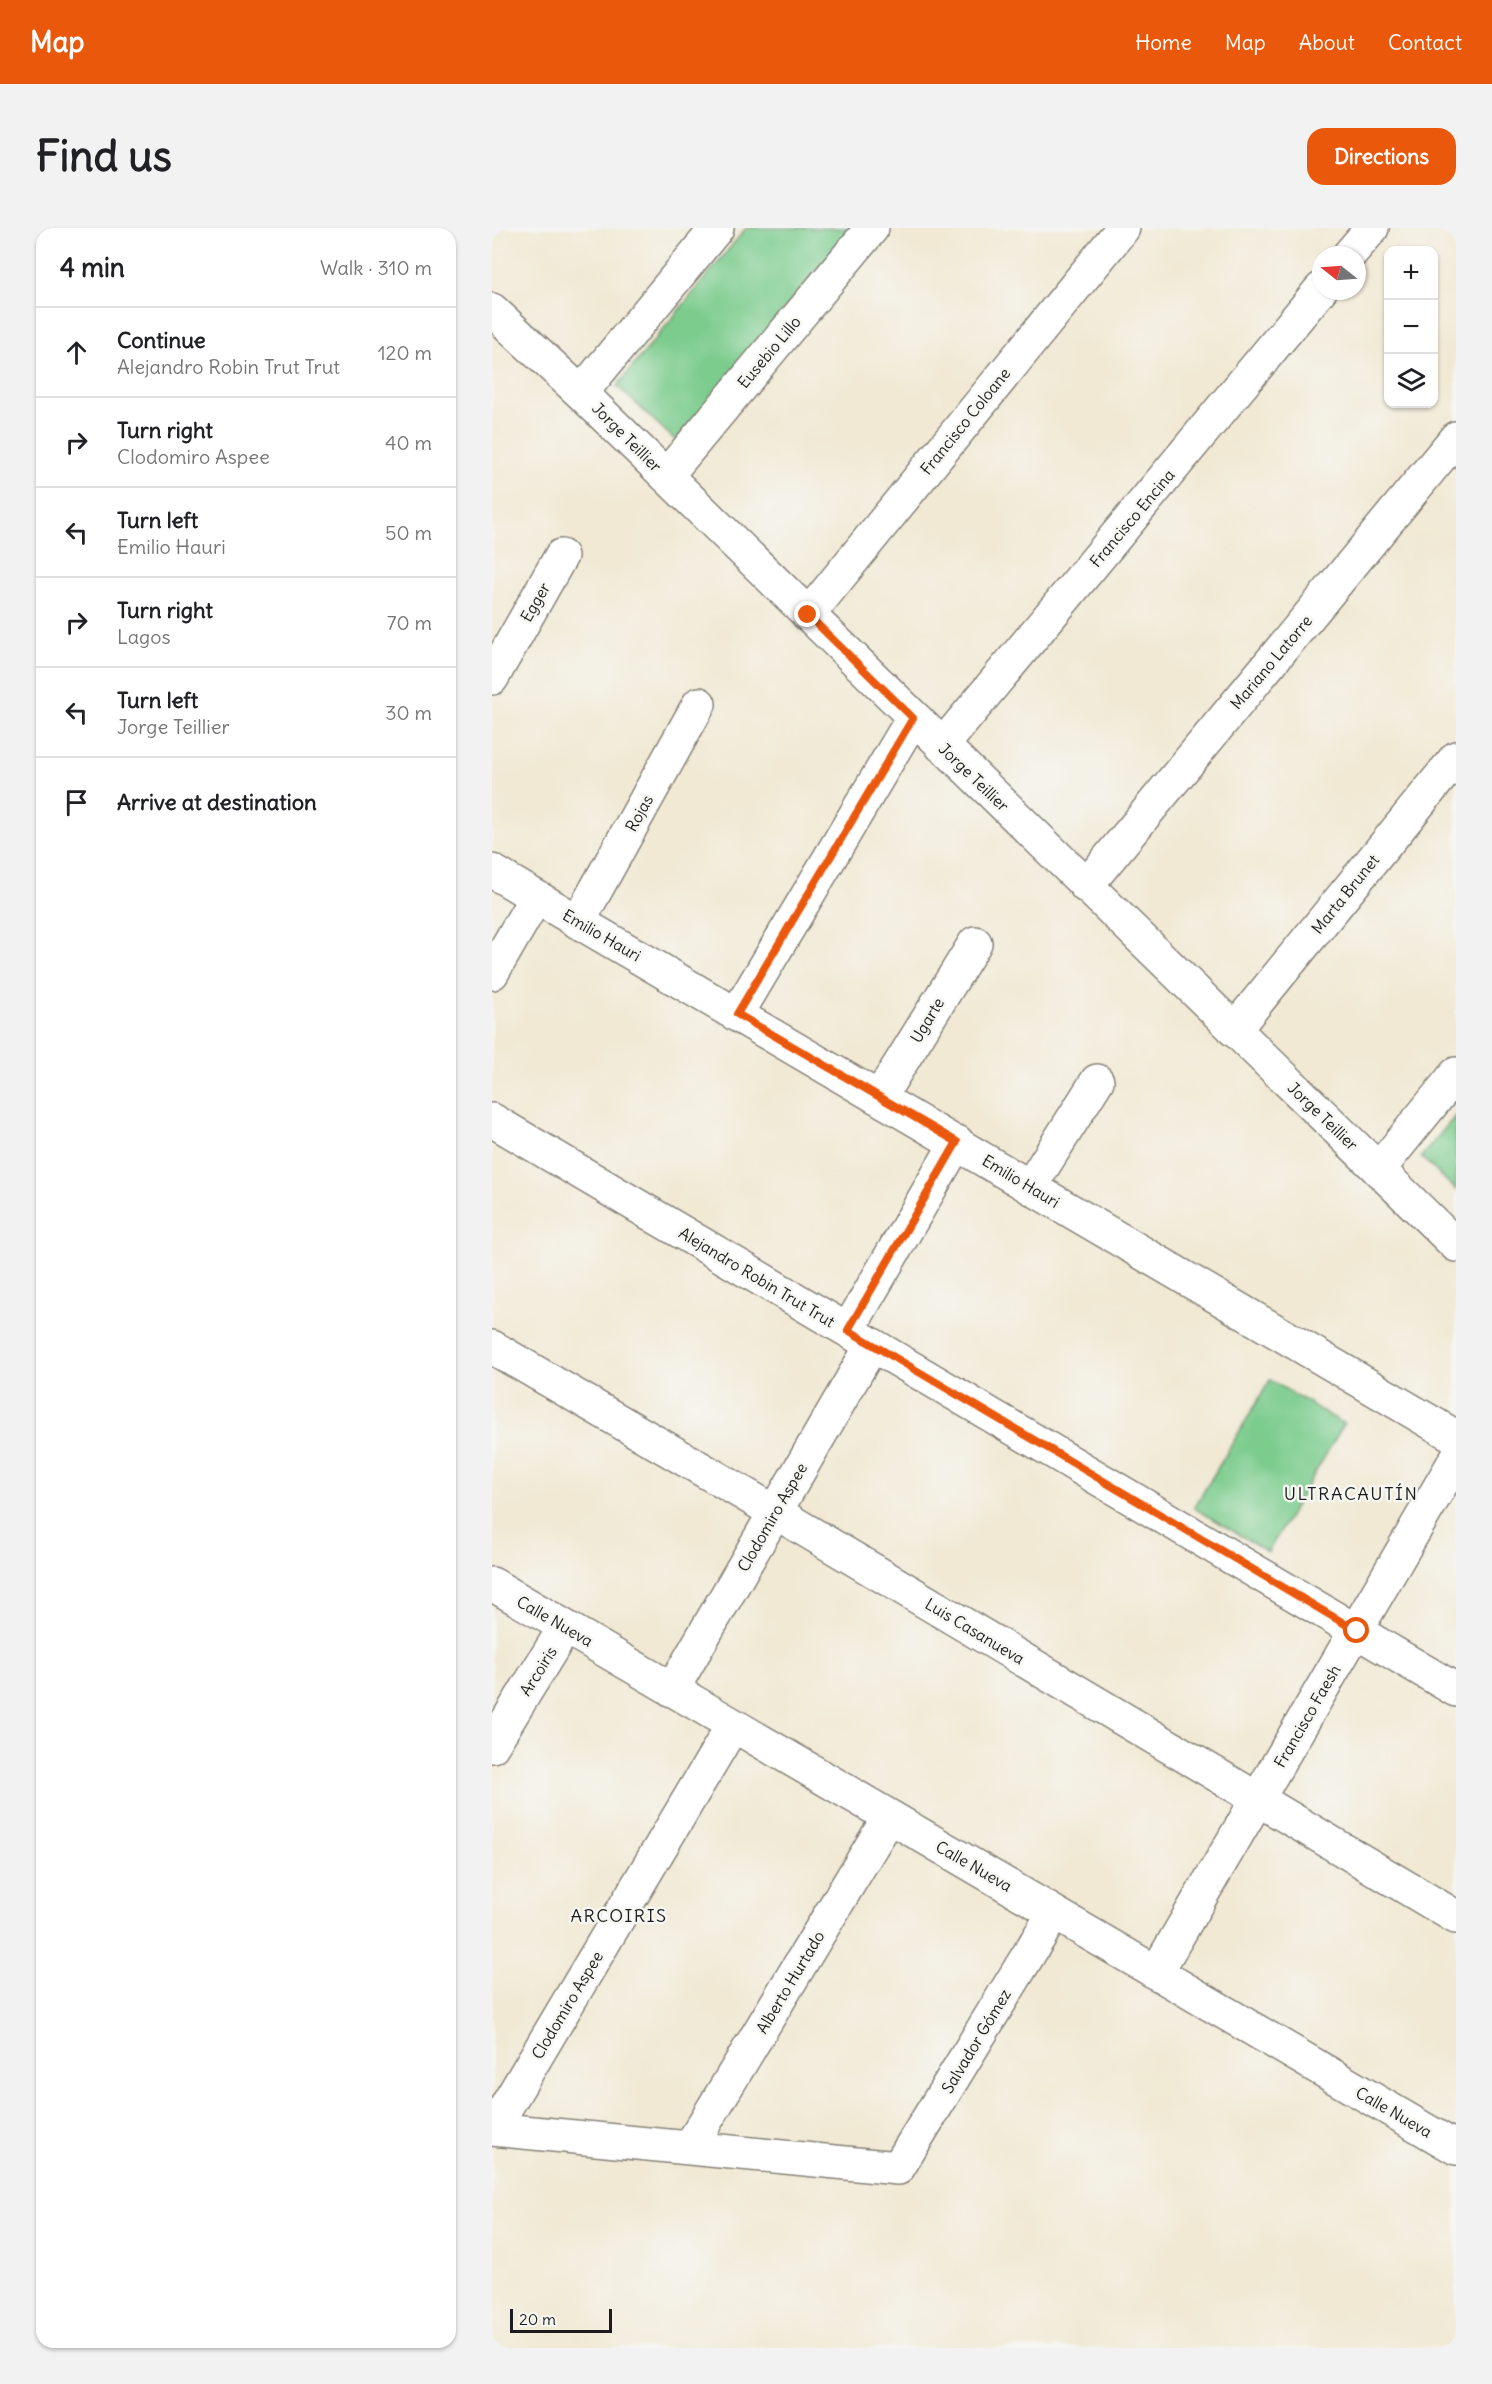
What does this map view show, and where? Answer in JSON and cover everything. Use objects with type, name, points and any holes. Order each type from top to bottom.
[{"type":"street","points":[[581,393],[717,228]]},
{"type":"street","name":"Eusebio Lillo","points":[[666,476],[872,228]]},
{"type":"street","name":"Francisco Coloane","points":[[808,615],[1123,228]]},
{"type":"street","points":[[1357,246],[1372,228]]},
{"type":"street","name":"Francisco Encina","points":[[942,746],[1312,300]]},
{"type":"street","name":"Jorge Teillier","points":[[492,310],[581,393],[1456,1245]]},
{"type":"street","name":"Mariano Latorre","points":[[1086,886],[1456,438]]},
{"type":"street","name":"Egger","points":[[492,678],[561,556]]},
{"type":"street","name":"Rojas","points":[[578,922],[699,704]]},
{"type":"street","points":[[737,1014],[913,718]]},
{"type":"street","name":"Marta Brunet","points":[[1234,1030],[1456,758]]},
{"type":"street","name":"Emilio Hauri","points":[[492,871],[1456,1437]]},
{"type":"street","points":[[492,974],[536,897]]},
{"type":"street","name":"Ugarte","points":[[879,1098],[975,943]]},
{"type":"street","points":[[1379,1169],[1456,1074]]},
{"type":"street","points":[[1030,1186],[1097,1081]]},
{"type":"street","name":"Alejandro Robin Trut Trut","points":[[492,1120],[1456,1690]]},
{"type":"street","name":"Clodomiro Aspee","points":[[672,1689],[775,1512],[957,1142]]},
{"type":"street","name":"Luis Casanueva","points":[[492,1347],[775,1512],[1456,1917]]},
{"type":"street","name":"Francisco Faesh","points":[[1156,1973],[1456,1458]]},
{"type":"street","name":"Calle Nueva","points":[[492,1584],[1456,2148]]},
{"type":"street","name":"Arcoiris","points":[[492,1746],[565,1627]]},
{"type":"street","name":"Clodomiro Aspee","points":[[493,2129],[734,1725]]},
{"type":"street","name":"Alberto Hurtado","points":[[690,2147],[890,1817]]},
{"type":"street","name":"Salvador Gómez","points":[[690,2147],[898,2168],[1054,1913]]},
{"type":"street","points":[[493,2129],[690,2147]]},
{"type":"green space","points":[[746,228],[851,228],[676,441],[617,386]]},
{"type":"green space","points":[[1456,1115],[1456,1190],[1421,1157]]},
{"type":"green space","points":[[1270,1380],[1344,1424],[1268,1552],[1194,1508]]},
{"type":"district","name":"ULTRACAUTÍN","points":[[1351,1494]]},
{"type":"district","name":"ARCOIRIS","points":[[619,1916]]},
{"type":"route","points":[[808,615],[913,718],[737,1014],[957,1142],[848,1330],[1357,1631]]}]
